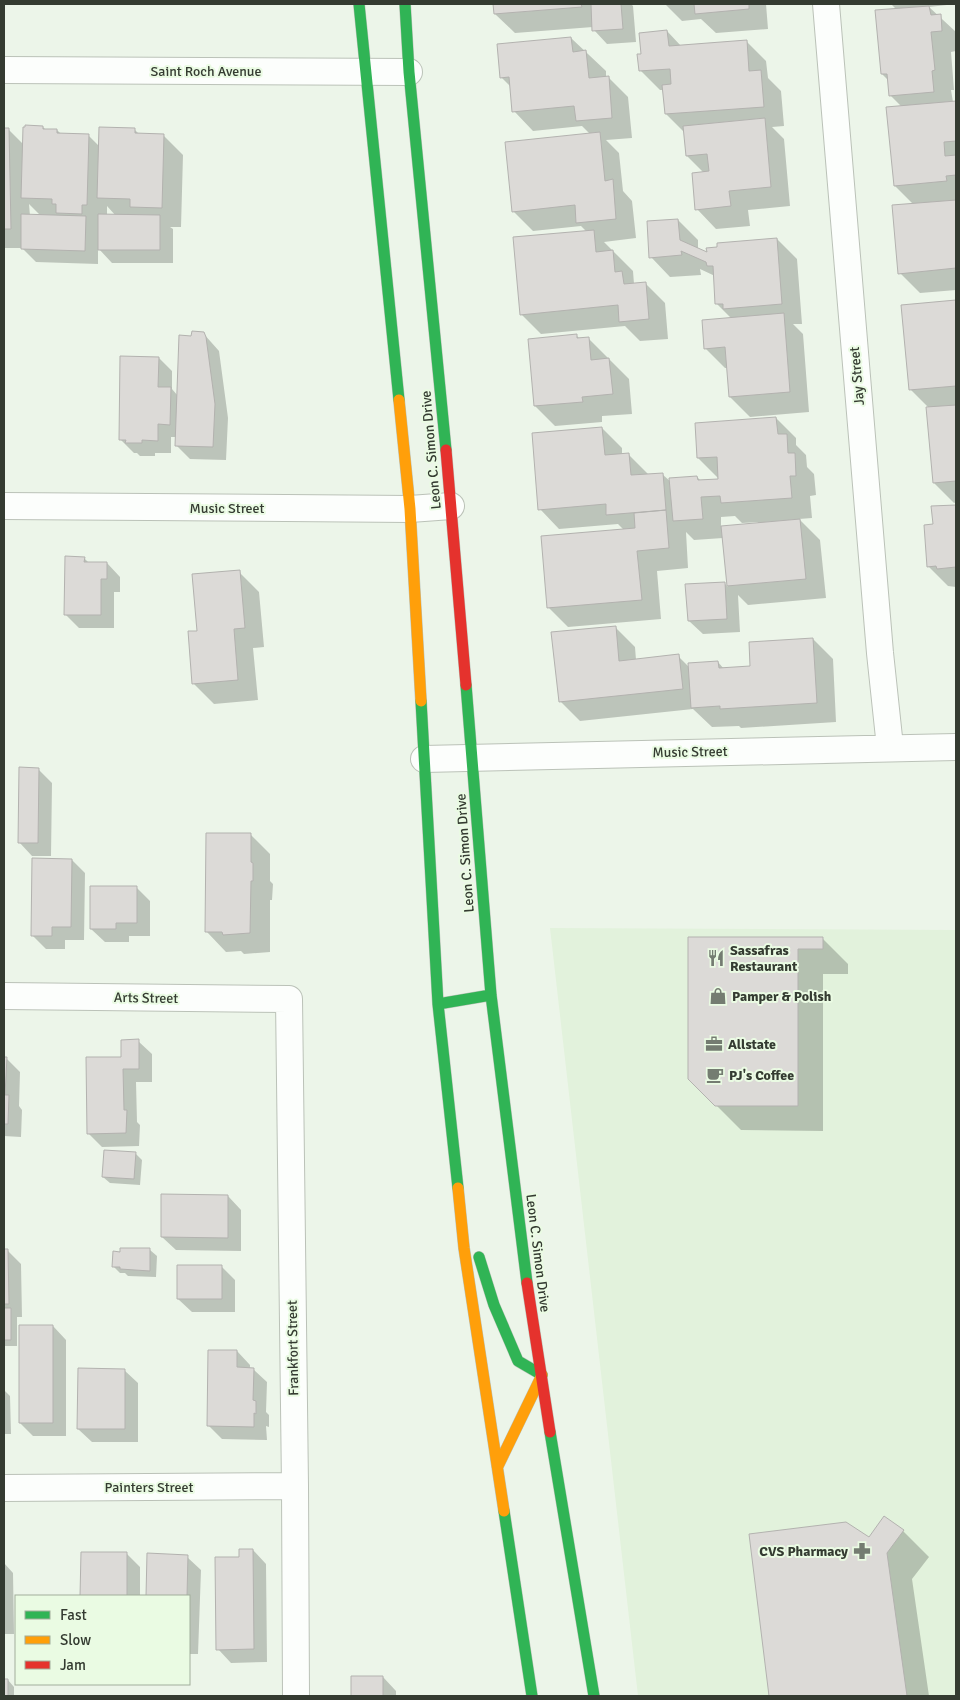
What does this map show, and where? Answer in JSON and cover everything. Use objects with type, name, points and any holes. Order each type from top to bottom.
[{"type":"main road","name":"Leon C. Simon Drive","points":[[359,4],[410,509],[438,1004],[464,1248],[532,1696]]},
{"type":"main road","name":"Leon C. Simon Drive","points":[[405,4],[409,72],[451,506],[473,758],[491,995],[530,1307],[594,1696]]},
{"type":"main road","points":[[438,1004],[491,995]]},
{"type":"main road","points":[[458,1186],[494,1305],[518,1361],[542,1376],[498,1466]]},
{"type":"street","name":"Jay Street","points":[[826,4],[890,748]]},
{"type":"street","name":"Saint Roch Avenue","points":[[4,70],[409,72]]},
{"type":"street","name":"Music Street","points":[[4,506],[410,509],[451,506]]},
{"type":"street","name":"Music Street","points":[[424,759],[956,747]]},
{"type":"street","name":"Arts Street","points":[[4,996],[289,999]]},
{"type":"street","name":"Frankfort Street","points":[[289,999],[296,1696]]},
{"type":"street","name":"Painters Street","points":[[4,1488],[295,1486]]},
{"type":"shaded area","points":[[550,928],[956,930],[956,1696],[638,1696]]},
{"type":"building","points":[[493,4],[581,4],[582,7],[494,14]]},
{"type":"building","points":[[591,4],[621,4],[623,29],[592,31]]},
{"type":"building","points":[[694,4],[749,4],[749,9],[695,14]]},
{"type":"building","points":[[929,6],[931,15],[941,14],[942,31],[931,32],[935,70],[932,71],[934,92],[889,96],[887,74],[881,74],[875,10]]},
{"type":"building","points":[[667,30],[669,46],[747,40],[749,71],[761,70],[764,107],[665,114],[662,85],[671,84],[670,69],[639,71],[637,54],[641,54],[639,33]]},
{"type":"building","points":[[571,37],[573,52],[586,50],[589,78],[609,76],[612,118],[576,121],[574,106],[512,112],[509,77],[500,78],[497,44]]},
{"type":"building","points":[[956,101],[956,141],[944,142],[945,156],[956,155],[956,175],[946,176],[947,181],[894,186],[886,107]]},
{"type":"building","points":[[765,118],[771,187],[729,191],[731,206],[695,210],[692,173],[709,171],[707,154],[686,156],[683,126]]},
{"type":"building","points":[[25,125],[43,126],[43,129],[57,129],[57,133],[89,134],[87,205],[82,205],[82,214],[56,213],[56,204],[52,204],[52,199],[21,198],[23,127]]},
{"type":"building","points":[[99,127],[135,128],[135,133],[164,134],[162,208],[130,207],[130,199],[97,198]]},
{"type":"building","points":[[4,128],[9,128],[11,229],[4,229]]},
{"type":"building","points":[[600,132],[605,181],[613,179],[616,219],[576,223],[575,205],[512,212],[505,142]]},
{"type":"building","points":[[956,200],[956,268],[898,274],[892,205]]},
{"type":"building","points":[[21,214],[86,216],[85,251],[21,249]]},
{"type":"building","points":[[98,214],[160,215],[160,250],[98,250]]},
{"type":"building","points":[[678,219],[680,240],[707,252],[706,248],[717,247],[717,243],[777,238],[782,304],[723,309],[723,304],[715,304],[713,266],[707,266],[706,262],[681,251],[682,255],[649,258],[647,221]]},
{"type":"building","points":[[594,230],[596,252],[613,250],[615,272],[622,271],[624,284],[646,282],[649,319],[619,322],[618,305],[520,315],[513,237]]},
{"type":"building","points":[[956,300],[956,386],[909,390],[901,305]]},
{"type":"building","points":[[784,313],[790,392],[729,397],[725,347],[704,349],[702,320]]},
{"type":"building","points":[[192,331],[204,332],[206,337],[215,404],[213,447],[175,446],[179,335],[191,336]]},
{"type":"building","points":[[577,334],[577,338],[589,337],[591,360],[609,358],[613,394],[582,397],[583,402],[534,406],[528,339]]},
{"type":"building","points":[[120,356],[159,357],[158,387],[171,387],[170,425],[158,424],[158,441],[142,440],[142,443],[125,443],[126,440],[119,440]]},
{"type":"building","points":[[956,405],[956,481],[933,483],[926,407]]},
{"type":"building","points":[[776,417],[778,434],[787,434],[788,453],[795,453],[796,476],[790,476],[792,498],[721,503],[720,496],[701,497],[703,519],[673,521],[669,478],[697,476],[698,480],[718,479],[717,457],[697,458],[695,423]]},
{"type":"building","points":[[602,427],[605,455],[629,453],[631,475],[663,473],[666,510],[606,515],[606,504],[538,510],[532,433]]},
{"type":"building","points":[[956,505],[956,567],[937,569],[936,566],[927,567],[924,525],[933,524],[931,506]]},
{"type":"building","points":[[666,510],[669,548],[637,551],[642,600],[547,608],[541,536],[635,528],[634,513]]},
{"type":"building","points":[[800,519],[806,579],[727,586],[721,526]]},
{"type":"building","points":[[65,556],[85,557],[84,562],[107,562],[107,579],[101,579],[101,615],[64,615]]},
{"type":"building","points":[[240,570],[245,628],[234,629],[238,680],[192,684],[188,631],[197,631],[192,574]]},
{"type":"building","points":[[725,582],[727,619],[688,621],[685,584]]},
{"type":"building","points":[[616,626],[619,661],[679,654],[683,689],[559,702],[551,632]]},
{"type":"building","points":[[813,638],[817,703],[720,709],[720,706],[691,708],[688,663],[718,661],[719,668],[750,666],[749,642]]},
{"type":"building","points":[[19,767],[39,768],[38,843],[18,843]]},
{"type":"building","points":[[206,833],[251,833],[253,881],[251,881],[250,933],[223,935],[222,932],[205,932]]},
{"type":"building","points":[[32,858],[72,859],[71,927],[52,927],[52,936],[31,936]]},
{"type":"building","points":[[90,886],[137,886],[137,923],[116,923],[116,929],[90,929]]},
{"type":"building","points":[[688,937],[823,937],[823,949],[798,949],[798,1106],[715,1106],[688,1079]]},
{"type":"building","points":[[139,1039],[139,1069],[123,1069],[124,1110],[127,1110],[126,1133],[87,1134],[86,1057],[121,1057],[121,1040]]},
{"type":"building","points":[[4,1057],[7,1057],[5,1095],[9,1095],[8,1124],[4,1124]]},
{"type":"building","points":[[104,1150],[136,1152],[134,1179],[102,1177]]},
{"type":"building","points":[[161,1194],[228,1195],[228,1238],[161,1237]]},
{"type":"building","points":[[120,1248],[150,1248],[150,1271],[112,1267],[113,1251],[120,1252]]},
{"type":"building","points":[[4,1249],[8,1249],[9,1304],[4,1304]]},
{"type":"building","points":[[177,1265],[222,1265],[222,1299],[177,1299]]},
{"type":"building","points":[[4,1308],[11,1308],[11,1340],[4,1340]]},
{"type":"building","points":[[19,1325],[53,1325],[53,1423],[19,1423]]},
{"type":"building","points":[[208,1350],[237,1350],[237,1367],[254,1368],[253,1400],[256,1401],[256,1414],[254,1413],[254,1427],[207,1426]]},
{"type":"building","points":[[78,1368],[125,1369],[125,1429],[77,1429]]},
{"type":"building","name":"CVS Pharmacy","points":[[884,1516],[904,1530],[887,1553],[907,1696],[769,1696],[749,1534],[846,1522],[869,1537]]},
{"type":"building","points":[[239,1549],[253,1549],[254,1649],[216,1650],[215,1557],[239,1557]]},
{"type":"building","points":[[81,1552],[127,1552],[127,1595],[80,1595]]},
{"type":"building","points":[[147,1553],[188,1555],[187,1595],[146,1595]]},
{"type":"building","points":[[351,1676],[383,1676],[383,1696],[351,1696]]},
{"type":"building","points":[[4,1679],[8,1679],[8,1696],[4,1696]]},
{"type":"traffic: fast","points":[[359,4],[399,400]]},
{"type":"traffic: fast","points":[[405,4],[409,72],[446,450]]},
{"type":"traffic: fast","points":[[466,685],[491,995],[527,1283]]},
{"type":"traffic: fast","points":[[421,701],[438,1004],[458,1188]]},
{"type":"traffic: fast","points":[[438,1004],[491,995]]},
{"type":"traffic: fast","points":[[479,1257],[494,1305],[518,1361],[542,1375]]},
{"type":"traffic: fast","points":[[550,1432],[594,1696]]},
{"type":"traffic: fast","points":[[504,1511],[532,1696]]},
{"type":"traffic: slow","points":[[399,400],[410,509],[421,701]]},
{"type":"traffic: slow","points":[[458,1188],[464,1248],[504,1511]]},
{"type":"traffic: slow","points":[[498,1466],[542,1375]]},
{"type":"traffic: jam","points":[[446,450],[466,685]]},
{"type":"traffic: jam","points":[[527,1283],[550,1432]]},
{"type":"place","name":"Sassafras Restaurant","points":[[716,958]]},
{"type":"place","name":"Pamper & Polish","points":[[718,996]]},
{"type":"place","name":"Allstate","points":[[714,1044]]},
{"type":"place","name":"PJ's Coffee","points":[[715,1075]]},
{"type":"place","name":"CVS Pharmacy","points":[[862,1551]]}]
